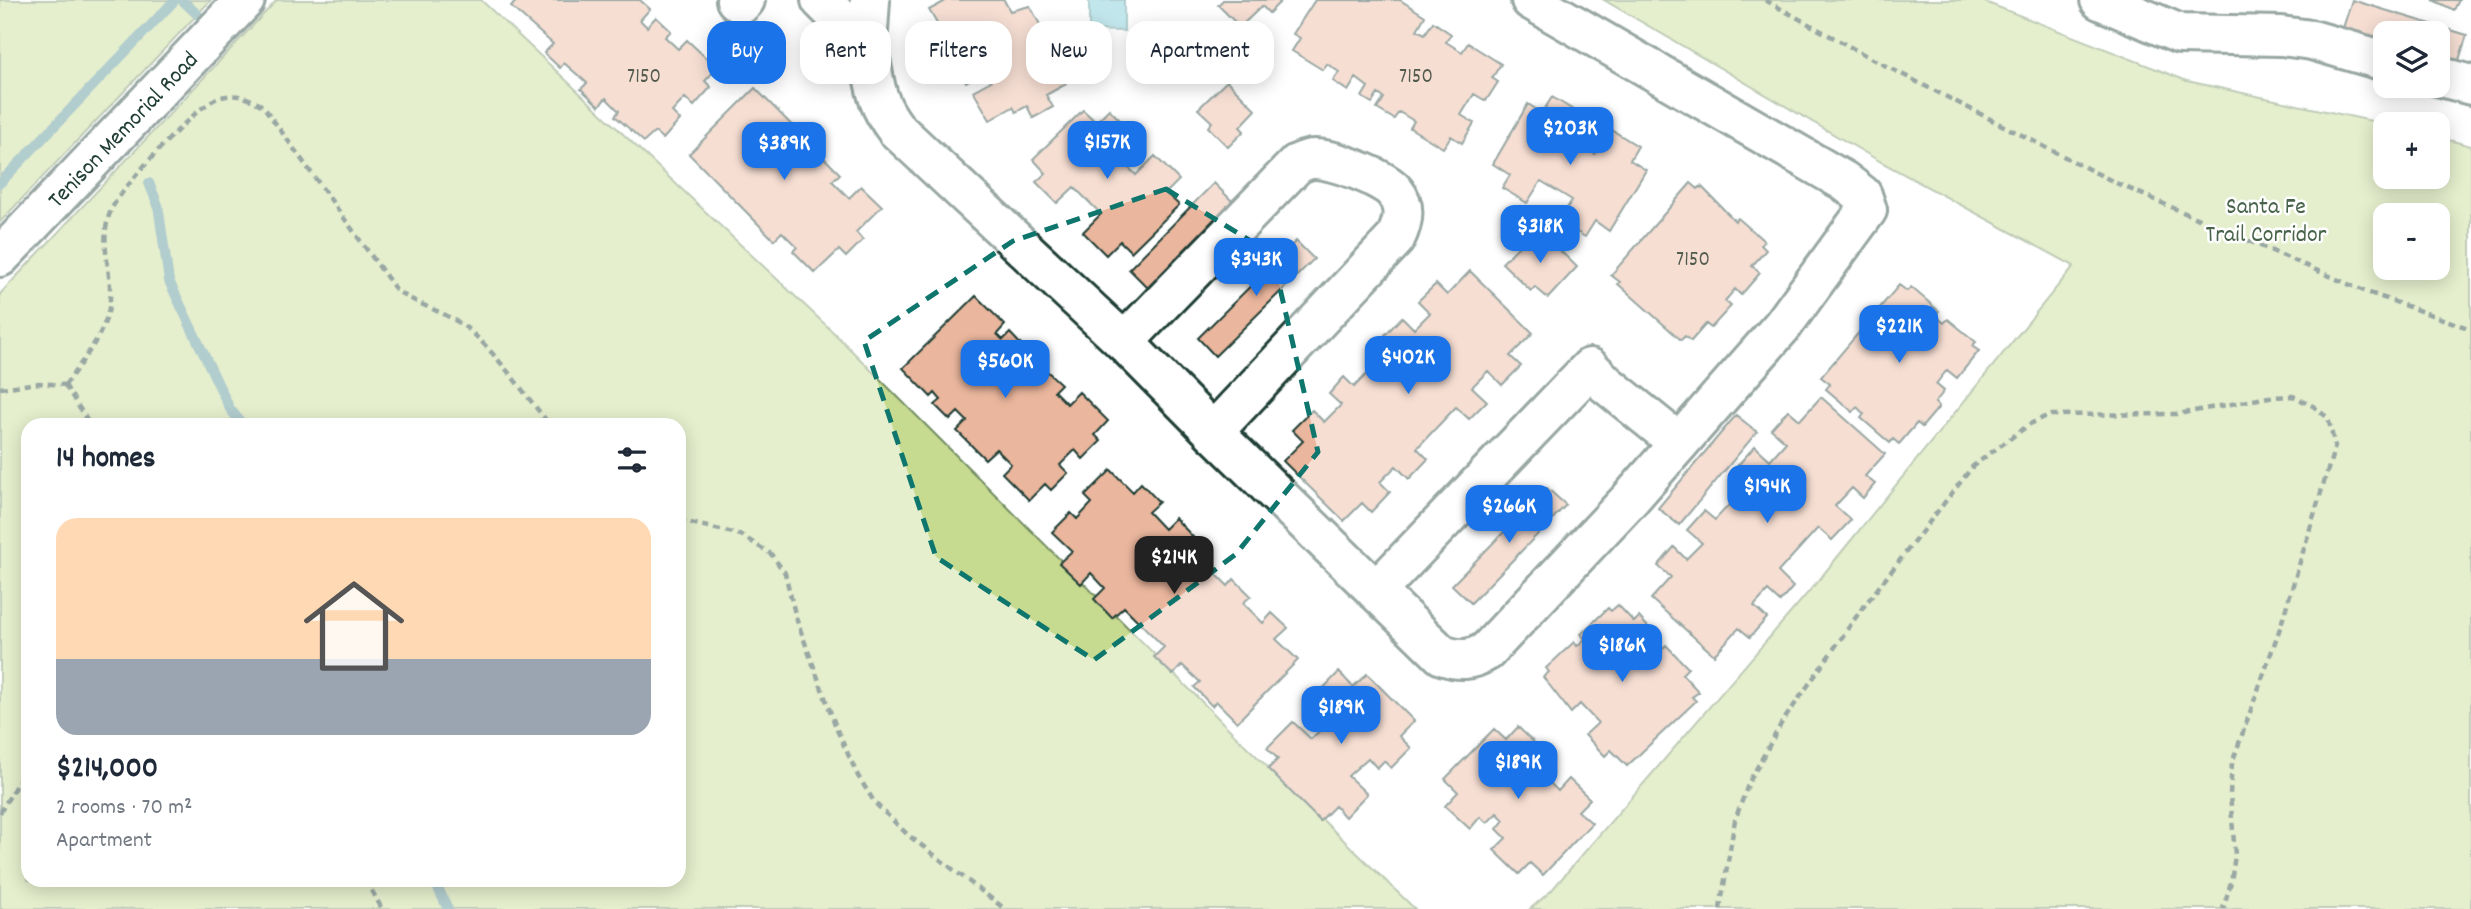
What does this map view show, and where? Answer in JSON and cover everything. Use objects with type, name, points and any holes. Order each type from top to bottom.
[{"type":"street","name":"Tenison Memorial Road","points":[[0,257],[245,0]]},
{"type":"street","points":[[736,0],[741,4],[745,0]]},
{"type":"street","points":[[821,0],[842,21]]},
{"type":"street","points":[[869,21],[870,0]]},
{"type":"street","points":[[874,84],[883,112],[896,128],[1124,342],[1442,655],[1457,660],[1475,659],[1487,651],[1630,499],[1783,325],[1867,210],[1862,195],[1844,181],[1531,0]]},
{"type":"street","points":[[2100,0],[2180,34],[2281,36],[2312,40],[2373,58]]},
{"type":"street","points":[[2450,79],[2471,85]]},
{"type":"street","points":[[1124,342],[1297,164],[1313,159],[1337,164],[1366,174],[1395,191],[1402,206],[1403,224],[1395,239],[1213,432]]},
{"type":"street","points":[[1376,591],[1598,359],[1606,384],[1679,443]]},
{"type":"path","points":[[1765,0],[1874,60],[2116,183],[2364,291],[2471,329]]},
{"type":"path","points":[[65,385],[103,327],[110,302],[104,235],[110,212],[121,192],[149,159],[209,102],[239,94],[263,106],[396,290],[411,301],[448,315],[467,328],[544,418]]},
{"type":"path","points":[[0,388],[39,383],[65,385]]},
{"type":"path","points":[[65,385],[86,418]]},
{"type":"path","points":[[1720,909],[1735,820],[1749,782],[1781,724],[1861,610],[1973,466],[2030,424],[2049,415],[2178,414],[2269,397],[2293,396],[2313,406],[2328,418],[2335,446],[2280,628],[2232,763],[2230,794],[2235,855],[2223,909]]},
{"type":"path","points":[[686,522],[741,535],[771,554],[785,573],[796,618],[837,730],[858,776],[875,803],[908,835],[1005,909]]},
{"type":"path","points":[[0,813],[21,779]]},
{"type":"path","points":[[370,887],[382,909]]},
{"type":"highlighted area","points":[[1166,189],[1272,254],[1318,452],[1236,554],[1094,660],[936,557],[864,341],[1013,241]]},
{"type":"green space","points":[[0,0],[211,0],[0,222]]},
{"type":"green space","points":[[277,0],[481,0],[832,331],[1248,748],[1415,909],[0,909],[0,294]]},
{"type":"green space","name":"Santa Fe Trail Corridor","points":[[1604,0],[1980,0],[2187,81],[2373,121],[2373,189],[2450,189],[2450,140],[2471,146],[2471,909],[1530,909],[1551,891],[1818,581],[2074,266],[1881,162]]},
{"type":"water","points":[[1089,0],[1124,0],[1124,31],[1112,31],[1112,21],[1089,21]]},
{"type":"building","points":[[517,0],[640,0],[650,9],[640,20],[647,27],[656,17],[671,31],[665,37],[678,49],[687,40],[707,59],[705,81],[711,87],[694,106],[685,98],[672,112],[680,120],[663,139],[655,132],[644,142],[615,116],[619,111],[606,98],[599,106],[581,89],[587,83],[564,63],[560,68],[544,53],[553,44],[511,7]]},
{"type":"building","points":[[942,0],[1004,0],[1010,11],[1030,6],[1038,21],[1026,21],[1026,84],[1066,84],[1046,95],[1053,107],[1033,118],[1027,106],[1016,112],[1013,107],[990,120],[973,91],[986,84],[1012,84],[1012,21],[935,21],[929,10],[944,2]]},
{"type":"building","points":[[1223,0],[1282,0],[1269,13],[1262,6],[1246,21],[1234,21],[1218,5]]},
{"type":"building","points":[[1315,0],[1400,0],[1425,16],[1417,30],[1425,34],[1433,22],[1451,34],[1446,42],[1462,52],[1468,43],[1501,64],[1492,78],[1498,82],[1486,101],[1474,94],[1461,115],[1474,123],[1462,143],[1451,136],[1443,148],[1410,128],[1414,121],[1399,112],[1394,119],[1377,109],[1384,98],[1378,94],[1372,103],[1362,97],[1368,87],[1356,78],[1348,91],[1333,81],[1339,72],[1327,64],[1323,70],[1292,51],[1300,38],[1293,34]]},
{"type":"building","points":[[2352,0],[2421,21],[2373,21],[2373,37],[2343,28]]},
{"type":"building","points":[[2433,0],[2459,0],[2454,10]]},
{"type":"building","points":[[2450,30],[2467,35],[2458,63],[2450,61]]},
{"type":"building","points":[[1224,84],[1230,84],[1256,110],[1240,127],[1244,131],[1228,147],[1208,127],[1212,122],[1198,109]]},
{"type":"building","points":[[755,88],[840,174],[832,181],[849,198],[861,186],[882,206],[856,232],[863,240],[846,257],[839,250],[815,273],[793,251],[797,247],[782,232],[774,240],[689,154]]},
{"type":"building","points":[[1552,97],[1580,114],[1567,137],[1595,154],[1610,129],[1638,146],[1630,160],[1646,170],[1609,231],[1595,221],[1585,237],[1559,221],[1572,200],[1541,181],[1527,203],[1502,188],[1510,175],[1493,164],[1528,104],[1542,113]]},
{"type":"building","points":[[1109,109],[1133,133],[1114,153],[1136,175],[1155,156],[1179,180],[1166,193],[1179,205],[1131,252],[1120,241],[1106,255],[1083,232],[1101,214],[1074,187],[1057,203],[1036,182],[1046,173],[1033,159],[1083,110],[1096,122]]},
{"type":"building","points":[[1214,183],[1234,203],[1149,289],[1129,269]]},
{"type":"building","points":[[1691,183],[1698,189],[1701,186],[1735,221],[1738,218],[1764,241],[1761,245],[1766,250],[1752,266],[1760,273],[1741,295],[1735,289],[1725,301],[1731,306],[1711,328],[1706,324],[1691,341],[1685,336],[1681,340],[1611,275]]},
{"type":"building","points":[[1530,235],[1538,242],[1544,235],[1577,267],[1548,298],[1535,287],[1531,291],[1502,263]]},
{"type":"building","points":[[1296,241],[1314,259],[1215,356],[1198,338]]},
{"type":"building","points":[[1470,271],[1533,333],[1510,356],[1521,366],[1502,385],[1488,371],[1472,387],[1487,401],[1469,419],[1456,407],[1417,448],[1428,459],[1409,479],[1396,466],[1380,482],[1390,492],[1371,512],[1362,503],[1344,521],[1283,461],[1303,441],[1292,430],[1312,410],[1324,422],[1341,405],[1329,394],[1344,377],[1354,387],[1393,348],[1383,337],[1402,317],[1414,329],[1430,313],[1418,301],[1436,284],[1447,295]]},
{"type":"building","points":[[1899,285],[1907,291],[1911,287],[1939,311],[1935,315],[1944,323],[1948,319],[1976,342],[1972,346],[1979,351],[1957,378],[1947,370],[1936,384],[1944,391],[1935,403],[1939,407],[1922,427],[1917,423],[1899,444],[1893,439],[1890,443],[1861,418],[1864,414],[1857,407],[1853,412],[1826,389],[1830,384],[1821,377]]},
{"type":"building","points":[[976,296],[1005,325],[997,334],[1003,340],[1010,333],[1025,349],[1016,359],[1018,361],[1027,352],[1038,363],[1029,372],[1037,380],[1047,371],[1061,384],[1054,391],[1067,404],[1079,392],[1108,421],[1095,435],[1101,441],[1083,459],[1075,450],[1060,465],[1068,473],[1051,490],[1045,484],[1029,500],[1002,473],[1011,464],[996,449],[985,459],[957,431],[967,421],[958,412],[950,420],[935,405],[941,400],[935,393],[931,397],[903,368]]},
{"type":"building","points":[[1821,397],[1885,454],[1865,476],[1875,484],[1863,498],[1852,488],[1835,506],[1851,520],[1832,540],[1818,528],[1778,572],[1793,587],[1780,602],[1768,591],[1754,606],[1767,618],[1750,637],[1739,628],[1714,655],[1651,599],[1671,577],[1658,566],[1674,547],[1686,559],[1702,543],[1687,530],[1704,511],[1715,520],[1754,478],[1738,465],[1755,446],[1770,460],[1786,442],[1771,429],[1788,410],[1800,420]]},
{"type":"building","points":[[1736,415],[1757,432],[1679,525],[1658,508]]},
{"type":"building","points":[[1111,470],[1133,492],[1141,483],[1159,502],[1148,512],[1164,529],[1175,518],[1193,537],[1186,544],[1228,586],[1234,579],[1251,596],[1243,603],[1263,623],[1272,613],[1288,628],[1276,639],[1298,660],[1237,722],[1216,701],[1212,706],[1194,687],[1200,682],[1182,665],[1173,675],[1154,657],[1164,647],[1124,607],[1112,618],[1094,599],[1105,588],[1091,573],[1081,584],[1059,563],[1072,551],[1052,532],[1071,513],[1077,519],[1092,503],[1085,496]]},
{"type":"building","points":[[1547,488],[1566,505],[1471,603],[1452,585]]},
{"type":"building","points":[[1618,605],[1634,622],[1639,617],[1659,639],[1649,648],[1656,655],[1666,645],[1688,668],[1682,674],[1699,692],[1692,697],[1696,701],[1627,766],[1611,750],[1605,756],[1585,735],[1598,723],[1580,704],[1571,713],[1543,677],[1549,672],[1546,668],[1574,642],[1577,646],[1585,639],[1581,634],[1608,608],[1611,611]]},
{"type":"building","points":[[1339,672],[1353,687],[1367,674],[1414,721],[1399,736],[1411,748],[1391,768],[1384,761],[1377,768],[1368,758],[1348,776],[1367,794],[1345,817],[1335,806],[1320,821],[1268,769],[1278,759],[1267,748],[1293,722],[1311,739],[1333,718],[1314,698]]},
{"type":"building","points":[[1518,727],[1543,751],[1532,763],[1539,769],[1530,777],[1538,785],[1545,778],[1558,791],[1569,779],[1590,799],[1578,811],[1592,823],[1543,875],[1530,863],[1519,874],[1494,850],[1506,838],[1497,829],[1504,820],[1497,813],[1487,823],[1480,817],[1470,829],[1445,806],[1458,792],[1445,779],[1494,729],[1506,740]]},
{"type":"waterway","points":[[0,183],[175,0]]},
{"type":"waterway","points":[[182,0],[198,15]]},
{"type":"waterway","points":[[149,183],[158,205],[169,281],[230,409],[237,418]]},
{"type":"waterway","points":[[437,887],[448,909]]}]
